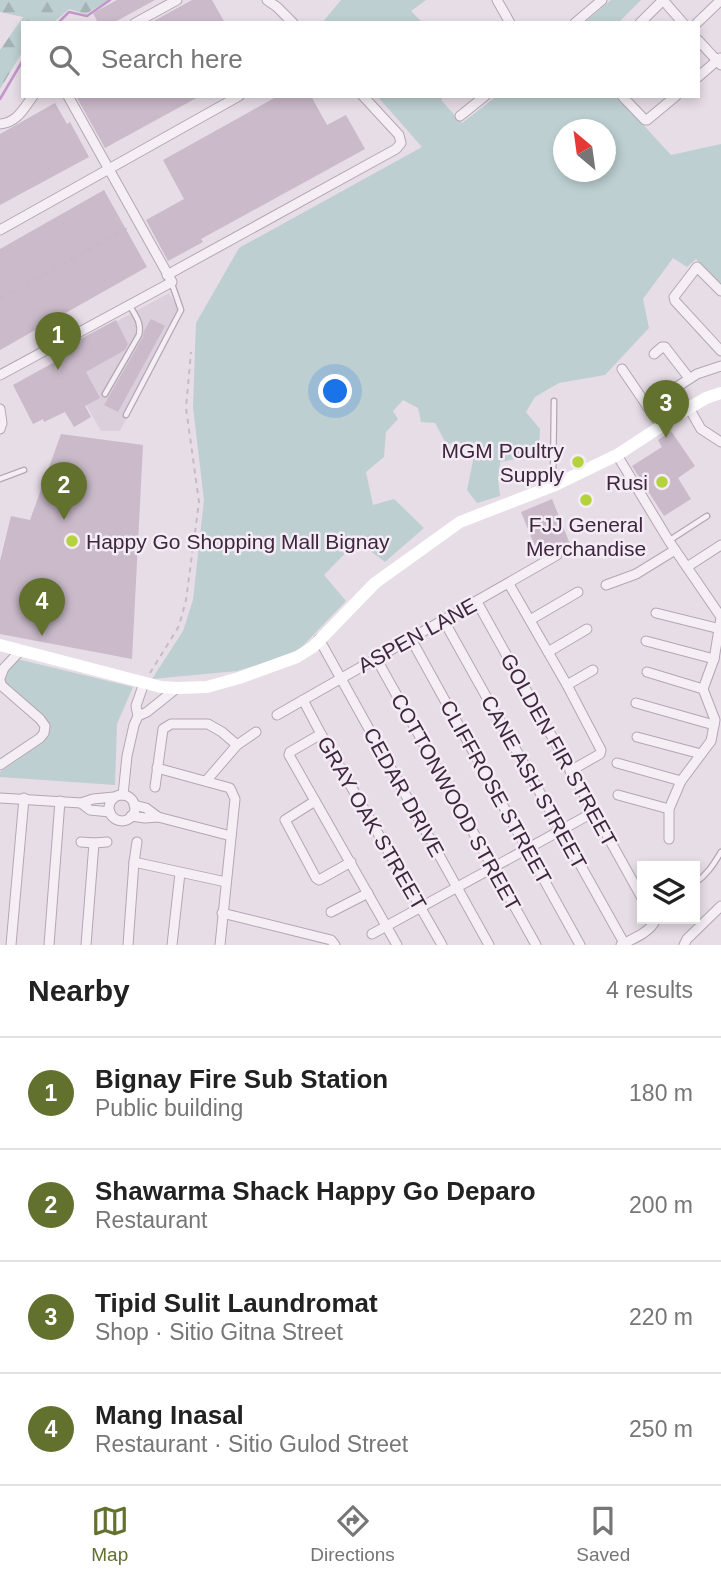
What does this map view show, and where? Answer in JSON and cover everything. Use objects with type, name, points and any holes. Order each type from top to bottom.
[{"type":"main road","points":[[0,645],[144,683],[177,688],[207,687],[239,678],[297,657],[313,647],[375,583],[460,522],[552,486],[617,454],[706,398],[721,393]]},
{"type":"street","points":[[139,21],[177,0]]},
{"type":"street","points":[[267,0],[291,21]]},
{"type":"street","points":[[497,0],[509,21]]},
{"type":"street","points":[[577,21],[602,0]]},
{"type":"street","points":[[642,21],[663,0],[681,21]]},
{"type":"street","points":[[699,21],[721,0]]},
{"type":"street","points":[[700,42],[720,60],[700,75]]},
{"type":"street","points":[[0,124],[16,118],[31,98]]},
{"type":"street","points":[[69,98],[170,278]]},
{"type":"street","points":[[0,230],[236,98]]},
{"type":"street","points":[[0,375],[130,305],[170,278],[396,149],[401,143],[399,135],[365,98]]},
{"type":"street","points":[[460,116],[482,98]]},
{"type":"street","points":[[624,98],[645,120],[674,98]]},
{"type":"street","points":[[721,291],[697,267],[674,297],[721,351]]},
{"type":"street","points":[[654,354],[665,347],[689,379]]},
{"type":"street","points":[[647,406],[697,374],[721,366]]},
{"type":"street","points":[[622,369],[656,419]]},
{"type":"street","points":[[689,408],[701,429],[721,442]]},
{"type":"street","points":[[0,409],[0,429]]},
{"type":"street","points":[[617,454],[669,541],[721,618],[714,659],[704,689],[715,720],[711,741],[681,781],[669,809],[669,839]]},
{"type":"street","points":[[687,568],[721,545]]},
{"type":"street","points":[[606,585],[636,574],[675,550]]},
{"type":"street","name":"ASPEN LANE","points":[[277,715],[557,555]]},
{"type":"street","points":[[509,583],[601,750],[600,754],[570,771]]},
{"type":"street","points":[[530,620],[579,592]]},
{"type":"street","name":"GOLDEN FIR STREET","points":[[477,602],[637,889]]},
{"type":"street","points":[[656,613],[720,629]]},
{"type":"street","name":"CANE ASH STREET","points":[[444,621],[622,944]]},
{"type":"street","points":[[548,652],[587,629]]},
{"type":"street","name":"CEDAR DRIVE","points":[[319,639],[489,945]]},
{"type":"street","name":"CLIFFROSE STREET","points":[[411,639],[580,945]]},
{"type":"street","points":[[646,641],[714,659]]},
{"type":"street","points":[[0,765],[44,733],[45,726],[40,719],[2,686],[0,679],[4,668],[21,650]]},
{"type":"street","name":"COTTONWOOD STREET","points":[[376,658],[536,945]]},
{"type":"street","points":[[567,685],[593,670]]},
{"type":"street","points":[[647,672],[704,689]]},
{"type":"street","points":[[0,798],[81,803],[93,799],[119,796],[129,797],[134,805],[131,816],[118,820],[110,812],[109,804],[119,796],[138,716],[136,706],[144,683]]},
{"type":"street","points":[[138,716],[177,688]]},
{"type":"street","name":"GRAY OAK STREET","points":[[303,700],[442,945]]},
{"type":"street","points":[[636,703],[714,725]]},
{"type":"street","points":[[155,787],[163,729],[166,726],[208,723],[237,745]]},
{"type":"street","points":[[206,781],[237,745],[256,732]]},
{"type":"street","points":[[321,734],[289,753],[397,945]]},
{"type":"street","points":[[638,737],[701,754]]},
{"type":"street","points":[[617,763],[681,781]]},
{"type":"street","points":[[158,768],[230,788],[233,793],[235,799],[220,945]]},
{"type":"street","points":[[618,795],[669,809]]},
{"type":"street","points":[[11,945],[24,798]]},
{"type":"street","points":[[50,945],[60,801]]},
{"type":"street","points":[[315,801],[285,820],[316,878],[319,880],[351,862]]},
{"type":"street","points":[[81,803],[90,810],[110,812]]},
{"type":"street","points":[[134,805],[146,808],[158,817]]},
{"type":"street","points":[[372,934],[594,812]]},
{"type":"street","points":[[131,816],[158,817],[231,836]]},
{"type":"street","points":[[81,842],[107,842]]},
{"type":"street","points":[[128,945],[137,842]]},
{"type":"street","points":[[86,945],[94,843]]},
{"type":"street","points":[[134,862],[226,882]]},
{"type":"street","points":[[172,945],[180,873]]},
{"type":"street","points":[[331,912],[368,893]]},
{"type":"street","points":[[684,945],[721,906]]},
{"type":"street","points":[[222,913],[331,940],[335,945]]},
{"type":"street","points":[[622,944],[654,924]]},
{"type":"lane","points":[[126,415],[181,310],[170,278]]},
{"type":"lane","points":[[105,394],[141,329],[130,305]]},
{"type":"lane","points":[[552,486],[554,401]]},
{"type":"lane","points":[[0,479],[24,470]]},
{"type":"lane","points":[[669,541],[707,516]]},
{"type":"lane","points":[[700,880],[711,870],[721,852]]},
{"type":"path","points":[[0,299],[139,221]]},
{"type":"path","points":[[144,683],[179,626],[186,600],[199,502],[186,408],[191,352]]},
{"type":"shaded area","points":[[169,293],[180,312],[120,431],[101,431],[57,354]]},
{"type":"green space","points":[[0,0],[108,0],[86,14],[69,9],[55,21],[21,21],[21,54],[0,89],[0,50],[23,17],[0,12]]},
{"type":"green space","points":[[341,0],[426,0],[411,11],[421,21],[324,21]]},
{"type":"green space","points":[[611,0],[641,0],[620,21],[586,21]]},
{"type":"green space","points":[[379,98],[442,98],[441,100],[462,123],[494,98],[619,98],[671,155],[721,144],[721,286],[696,259],[687,267],[673,258],[643,299],[649,328],[605,375],[559,383],[535,397],[526,412],[540,429],[539,448],[521,458],[500,462],[500,496],[477,503],[467,490],[475,451],[457,441],[447,445],[435,423],[421,422],[418,408],[403,400],[393,411],[398,419],[386,432],[384,457],[366,472],[373,505],[394,499],[424,528],[385,562],[357,541],[324,575],[346,601],[296,653],[237,671],[152,679],[183,631],[193,600],[204,500],[193,407],[196,323],[239,248],[422,147]]},
{"type":"green space","points":[[17,659],[133,687],[117,724],[115,785],[0,777],[0,772],[45,741],[50,726],[45,718],[4,681]]},
{"type":"building","points":[[117,0],[155,0],[117,21],[97,21],[93,13]]},
{"type":"building","points":[[192,0],[212,0],[224,21],[154,21]]},
{"type":"building","points":[[77,98],[196,98],[105,148]]},
{"type":"building","points":[[274,98],[312,98],[327,125],[346,115],[365,149],[201,239],[203,242],[168,261],[146,220],[184,199],[163,160]]},
{"type":"building","points":[[55,103],[67,124],[70,122],[89,157],[0,205],[0,134]]},
{"type":"building","points":[[104,190],[147,267],[0,350],[0,249]]},
{"type":"building","points":[[151,319],[165,326],[118,412],[104,405]]},
{"type":"building","points":[[116,320],[128,344],[125,350],[86,372],[100,398],[85,406],[91,417],[74,427],[65,412],[33,424],[13,385],[60,359],[56,352]]},
{"type":"building","name":"Rusi","points":[[671,431],[695,466],[678,478],[691,499],[664,516],[632,466],[662,447],[658,440]]},
{"type":"building","name":"Happy Go Shopping Mall Bignay","points":[[61,434],[143,445],[132,659],[0,634],[0,561],[11,516],[30,520]]},
{"type":"building","points":[[552,499],[570,544],[539,556],[521,512]]},
{"type":"waterway","points":[[60,21],[69,12],[87,16],[110,0]]},
{"type":"waterway","points":[[0,99],[21,63]]},
{"type":"place","name":"Bignay Fire Sub Station","points":[[58,370]]},
{"type":"place","name":"Tipid Sulit Laundromat","points":[[666,438]]},
{"type":"place","name":"MGM Poultry Supply","points":[[578,462]]},
{"type":"place","name":"Rusi","points":[[662,482]]},
{"type":"place","name":"FJJ General Merchandise","points":[[586,500]]},
{"type":"place","name":"Shawarma Shack Happy Go Deparo","points":[[64,520]]},
{"type":"place","name":"Happy Go Shopping Mall Bignay","points":[[72,541]]},
{"type":"place","name":"Mang Inasal","points":[[42,636]]}]
